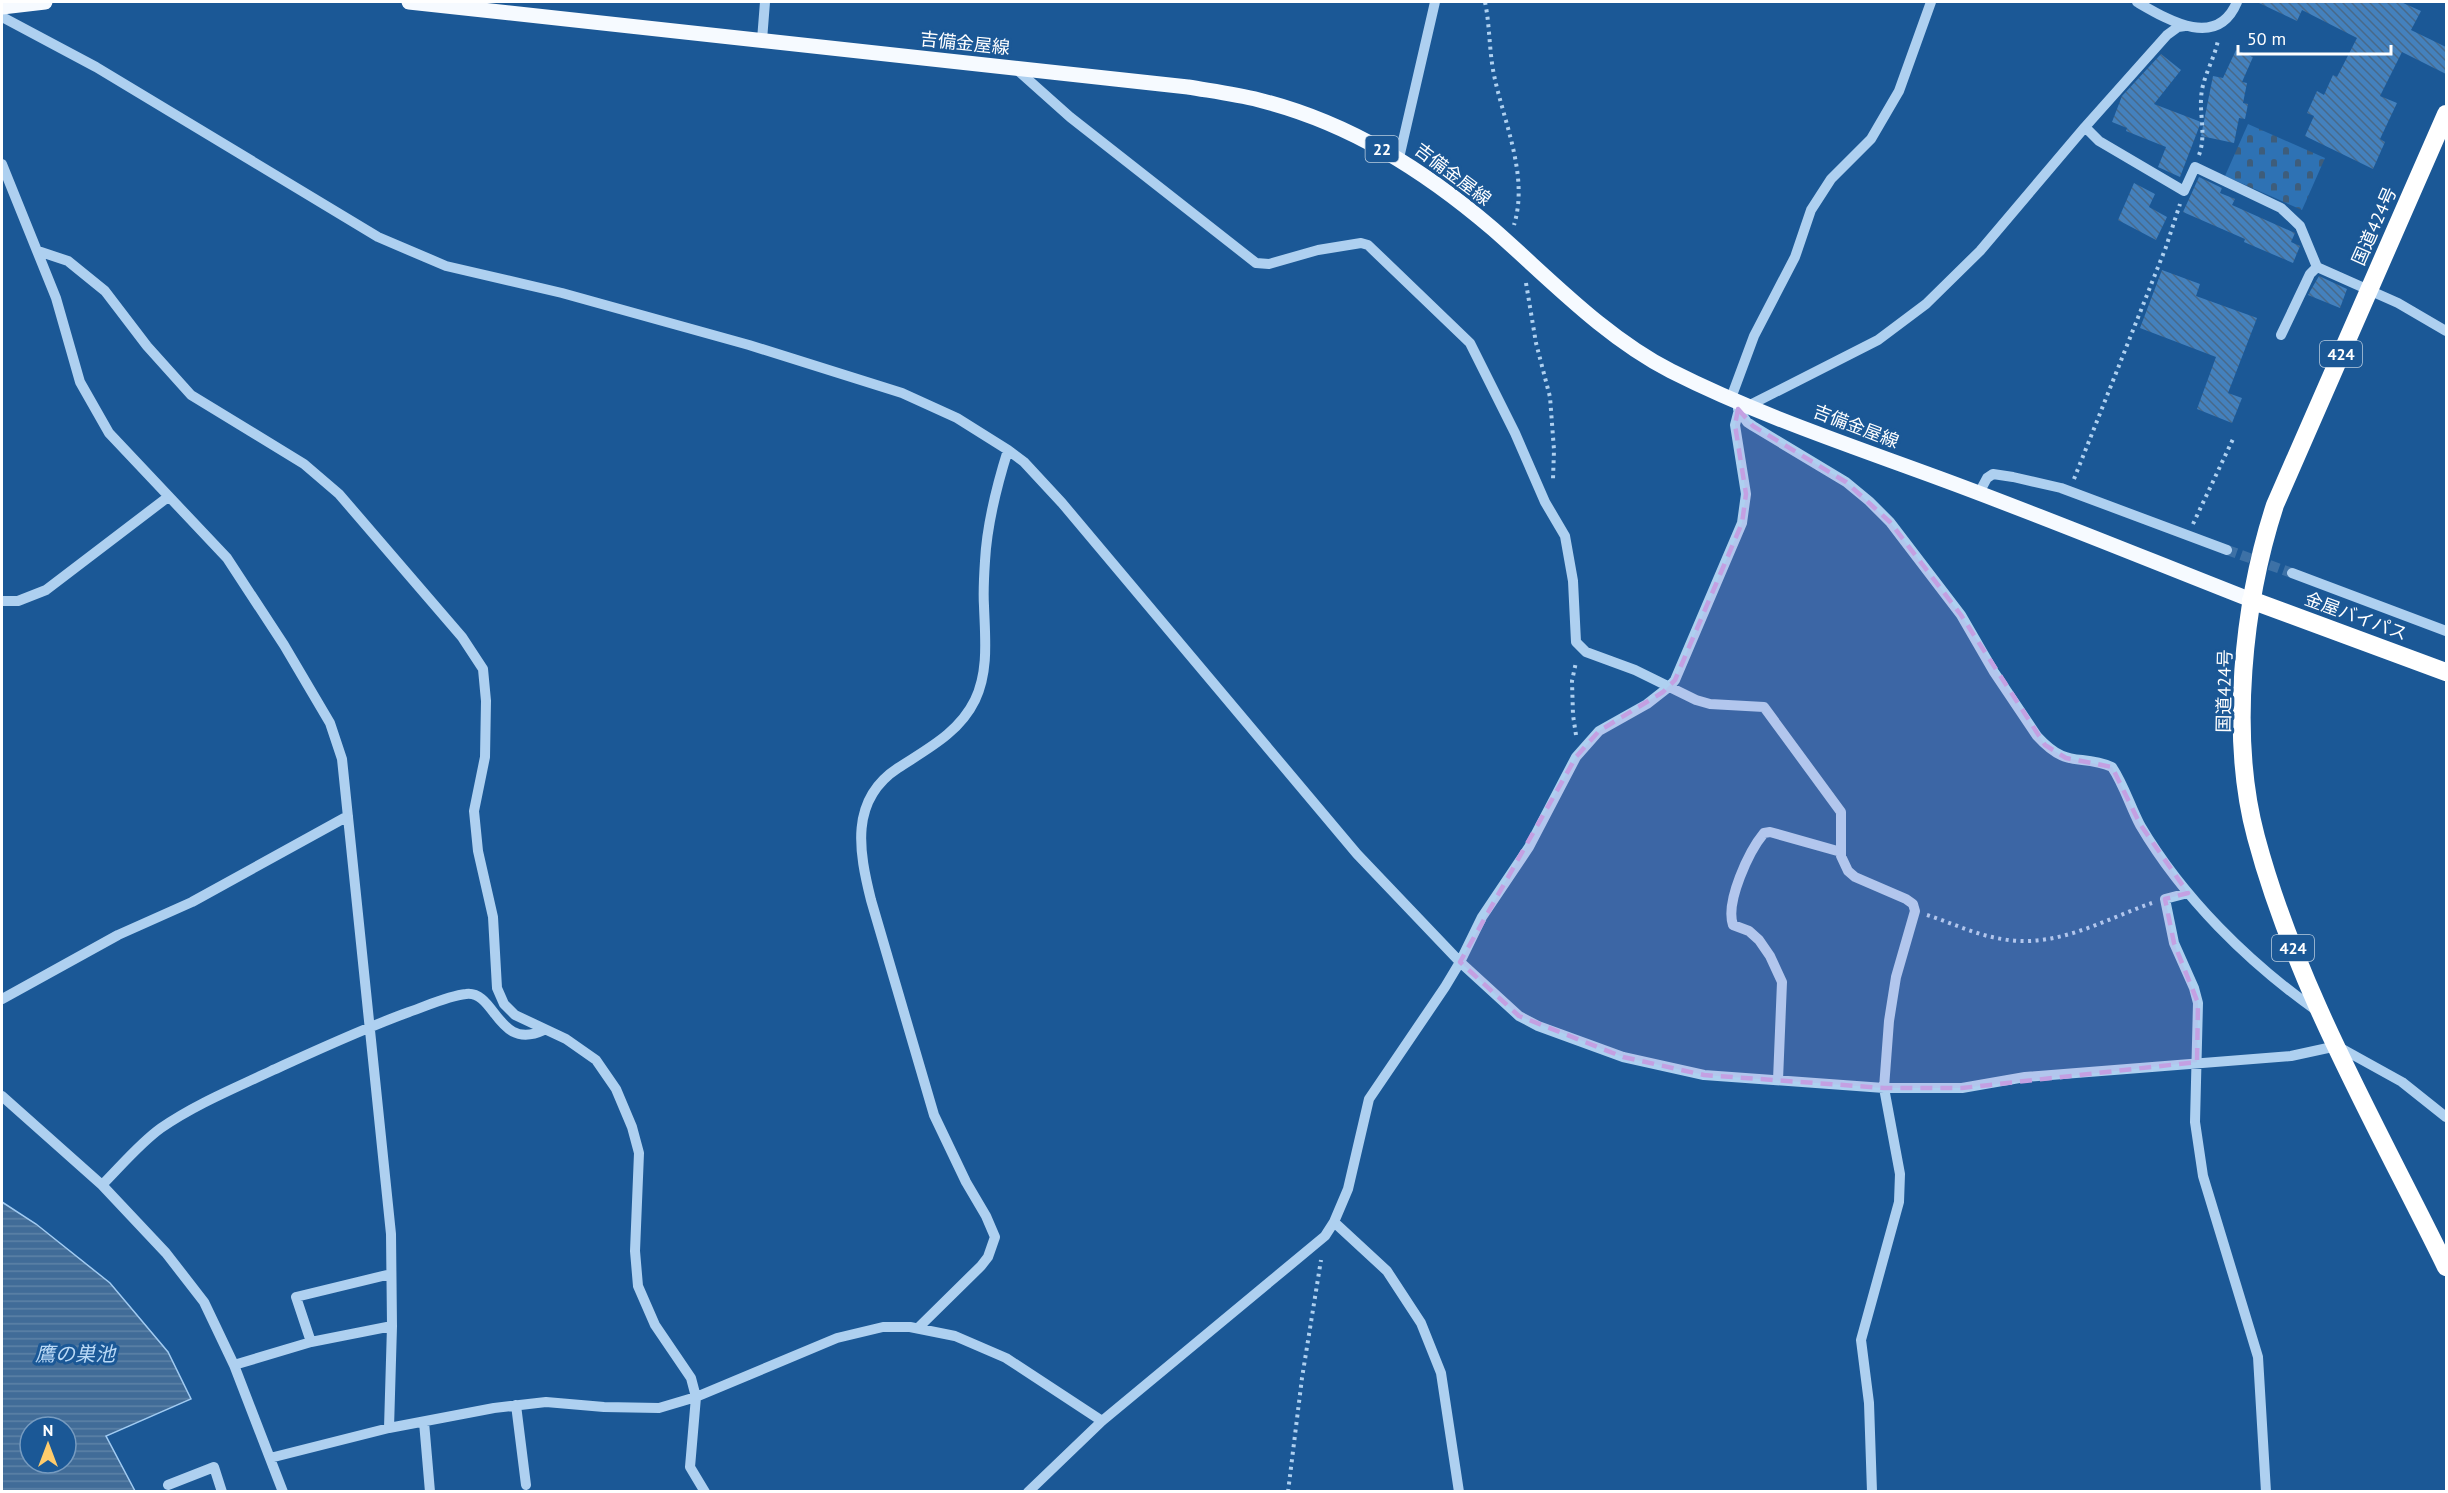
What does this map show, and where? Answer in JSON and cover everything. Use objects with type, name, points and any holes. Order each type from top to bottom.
[{"type":"highway","name":"国道424号","points":[[2446,114],[2275,506],[2258,562],[2251,600],[2244,657],[2243,730],[2245,773],[2255,835],[2287,934],[2337,1046],[2446,1267]]},
{"type":"highway","name":"金屋バイパス","points":[[2251,600],[2446,672]]},
{"type":"main road","points":[[2,8],[45,2]]},
{"type":"main road","name":"吉備金屋線","points":[[409,2],[1188,87],[1257,99],[1322,120],[1399,158],[1448,193],[1626,344],[1669,370],[1740,404],[1979,493],[2251,600]]},
{"type":"street","points":[[762,40],[765,2]]},
{"type":"street","points":[[1399,158],[1435,2]]},
{"type":"street","points":[[1028,1491],[1102,1421],[1325,1236],[1334,1222],[1348,1189],[1369,1099],[1460,962],[1482,917],[1529,847],[1576,757],[1599,731],[1647,704],[1670,686],[1742,523],[1746,494],[1735,425],[1754,336],[1795,257],[1811,210],[1831,179],[1871,140],[1899,91],[1931,2]]},
{"type":"street","points":[[2137,2],[2185,26]]},
{"type":"street","points":[[1740,404],[1878,340],[1926,304],[1980,251],[2085,126],[2167,35],[2178,27],[2206,27],[2219,24],[2230,16],[2237,2]]},
{"type":"street","points":[[2,17],[106,73],[378,237],[436,262],[561,293],[749,345],[902,393],[957,418],[1008,450],[1024,462],[1062,503],[1358,854],[1460,962],[1519,1016],[1573,1040],[1623,1057],[1704,1075],[1884,1088],[1962,1088],[2025,1077],[2291,1056],[2337,1046],[2402,1082],[2446,1117]]},
{"type":"street","points":[[1016,68],[1070,117],[1256,263],[1269,264],[1318,250],[1361,243],[1368,245],[1470,343],[1515,433],[1545,502],[1565,536],[1573,581],[1576,642],[1579,647],[1586,652],[1635,670],[1696,700],[1710,704],[1764,707],[1836,803],[1842,821],[1841,852],[1843,863],[1848,871],[1855,877],[1913,904],[1915,911],[1896,977],[1889,1021],[1884,1088],[1900,1174],[1899,1202],[1861,1340],[1869,1403],[1872,1491]]},
{"type":"street","points":[[2085,126],[2099,141],[2184,191],[2195,167],[2281,208],[2300,226],[2317,267],[2398,303],[2446,331]]},
{"type":"street","points":[[2,164],[56,298],[80,382],[109,433],[227,558],[284,645],[330,723],[342,759],[391,1234],[392,1326],[389,1428]]},
{"type":"street","points":[[38,251],[68,261],[105,291],[147,346],[191,396],[304,464],[339,494],[462,637],[483,669],[486,701],[485,757],[474,811],[478,851],[493,917],[497,988],[510,1011],[578,1046],[596,1060],[616,1089],[632,1128],[639,1153],[635,1251],[638,1286],[655,1325],[685,1366],[696,1397],[690,1467],[705,1491]]},
{"type":"street","points":[[2281,335],[2310,274],[2317,267]]},
{"type":"street","points":[[1740,404],[1747,422],[1846,482],[1890,522],[1961,615],[1994,672],[2046,745],[2066,758],[2112,767],[2140,824],[2188,892],[2259,965],[2291,993],[2324,1016]]},
{"type":"street","points":[[918,1328],[981,1266],[988,1257],[995,1237],[934,1115],[871,900],[863,869],[860,830],[863,812],[883,781],[895,770],[939,742],[960,721],[975,699],[983,677],[985,660],[985,558],[999,480],[1008,450]]},
{"type":"street","points":[[1979,493],[1987,478],[1992,474],[2013,477],[2069,491],[2227,550]]},
{"type":"street","points":[[2,601],[18,601],[46,590],[168,497]]},
{"type":"street","points":[[2292,573],[2446,631]]},
{"type":"street","points":[[2,999],[118,935],[192,902],[348,816]]},
{"type":"street","points":[[1778,1080],[1782,982],[1770,956],[1759,940],[1749,931],[1733,925],[1730,918],[1739,878],[1764,833],[1770,832],[1841,852]]},
{"type":"street","points":[[2188,892],[2165,899],[2174,943],[2185,973],[2194,988],[2198,1003],[2194,1122],[2203,1176],[2258,1357],[2266,1491]]},
{"type":"street","points":[[102,1185],[159,1130],[195,1106],[368,1026],[448,999],[465,994],[475,994],[482,999],[503,1025],[518,1034],[533,1035],[544,1030]]},
{"type":"street","points":[[2,1096],[102,1185],[166,1253],[204,1302],[234,1365],[283,1491]]},
{"type":"street","points":[[1334,1222],[1387,1271],[1421,1323],[1440,1373],[1459,1491]]},
{"type":"street","points":[[311,1342],[296,1297],[392,1274]]},
{"type":"street","points":[[234,1365],[311,1342],[392,1326]]},
{"type":"street","points":[[270,1458],[389,1428],[516,1405],[546,1402],[604,1407],[659,1408],[696,1397],[837,1338],[883,1327],[918,1328],[955,1335],[1006,1358],[1102,1421]]},
{"type":"street","points":[[516,1405],[526,1485]]},
{"type":"street","points":[[423,1422],[430,1491]]},
{"type":"street","points":[[168,1485],[214,1467],[222,1491]]},
{"type":"path","points":[[1485,2],[1494,74],[1517,174],[1520,197],[1518,211],[1507,242]]},
{"type":"path","points":[[2195,167],[2202,146],[2202,88],[2217,45],[2219,24]]},
{"type":"path","points":[[2069,491],[2166,247],[2184,191]]},
{"type":"path","points":[[1521,256],[1536,343],[1550,397],[1554,450],[1552,483]]},
{"type":"path","points":[[2188,535],[2233,439]]},
{"type":"path","points":[[1576,757],[1572,681],[1579,647]]},
{"type":"path","points":[[1915,911],[2002,939],[2041,941],[2068,936],[2165,899]]},
{"type":"path","points":[[1288,1491],[1302,1378],[1325,1236]]},
{"type":"highlighted area","points":[[1738,409],[1753,426],[1846,482],[1890,522],[1961,615],[2045,745],[2066,758],[2112,767],[2140,824],[2188,893],[2165,899],[2174,943],[2198,1003],[2197,1062],[1962,1088],[1884,1088],[1704,1075],[1623,1057],[1519,1016],[1460,962],[1576,757],[1599,731],[1663,692],[1675,680],[1742,523],[1746,494],[1735,425]]},
{"type":"green space","points":[[2248,124],[2325,158],[2302,210],[2225,176]]},
{"type":"water","name":"鷹の巣池","points":[[2,1202],[36,1224],[110,1283],[168,1352],[191,1399],[106,1436],[135,1491],[2,1491]]},
{"type":"building","points":[[2257,2],[2401,2],[2421,11],[2411,30],[2446,47],[2446,74],[2402,52],[2380,96],[2397,103],[2380,139],[2385,142],[2373,169],[2305,136],[2314,116],[2307,113],[2317,91],[2324,95],[2333,75],[2337,77],[2357,38],[2302,10],[2297,21]]},
{"type":"building","points":[[2236,50],[2253,57],[2242,82],[2247,83],[2243,103],[2248,104],[2245,119],[2239,118],[2234,143],[2201,136],[2213,76],[2223,78]]},
{"type":"building","points":[[2161,54],[2181,70],[2154,104],[2201,122],[2180,177],[2158,167],[2166,147],[2126,131],[2127,128],[2112,122],[2122,96]]},
{"type":"building","points":[[2199,177],[2222,188],[2220,193],[2235,199],[2232,205],[2295,233],[2291,242],[2300,246],[2293,263],[2183,212]]},
{"type":"building","points":[[2134,183],[2155,194],[2149,207],[2167,217],[2156,240],[2118,220]]},
{"type":"building","points":[[2162,270],[2200,284],[2196,296],[2257,318],[2228,393],[2242,398],[2232,423],[2197,409],[2216,357],[2140,328]]},
{"type":"building","points":[[2319,276],[2347,289],[2340,308],[2308,295]]},
{"type":"tunnel","points":[[2227,550],[2292,573]]}]
